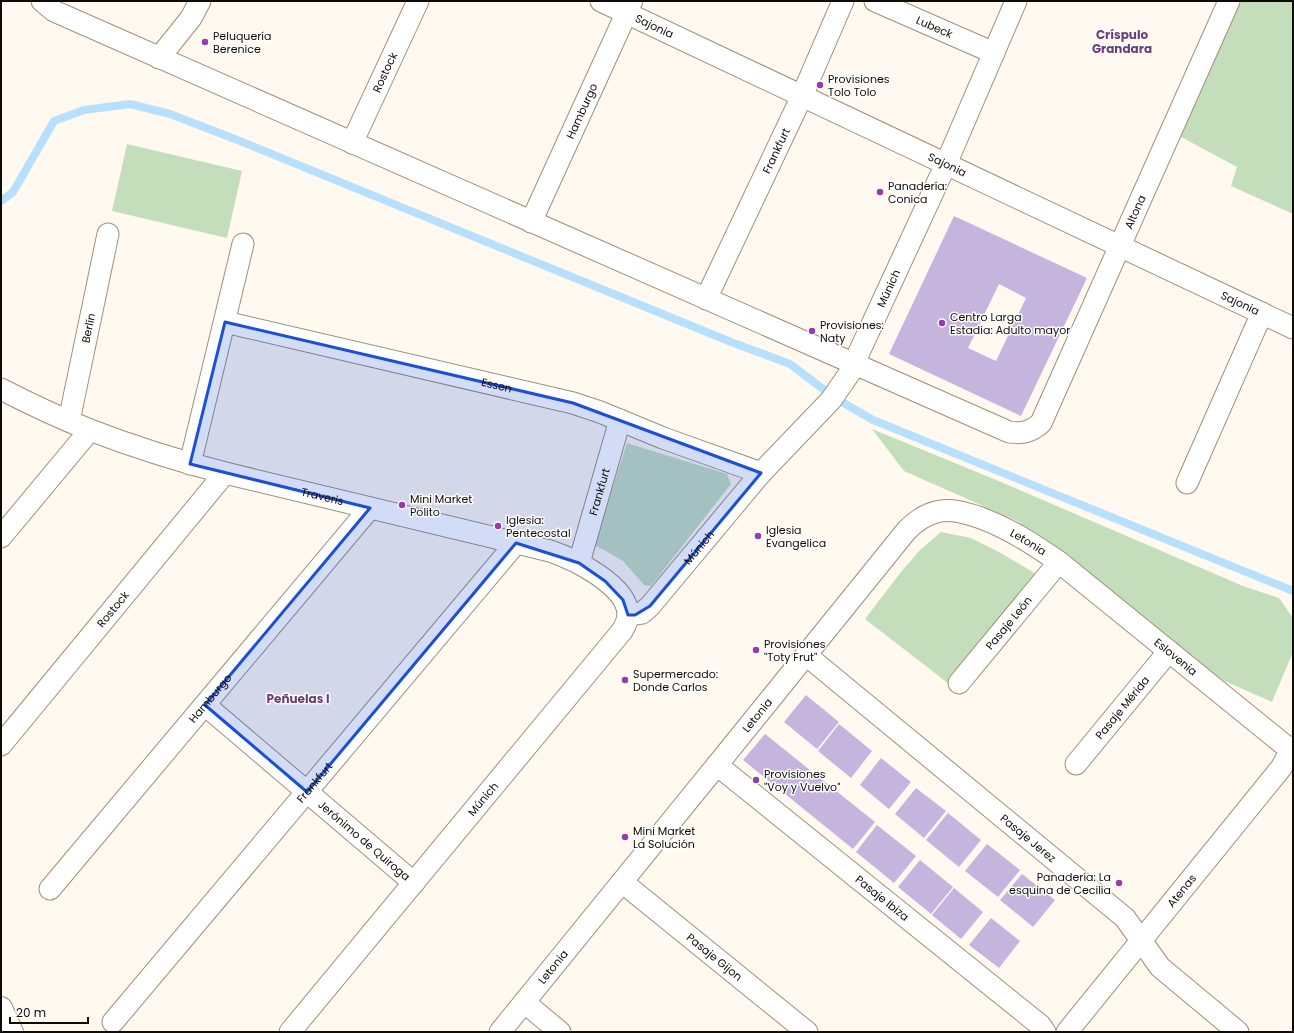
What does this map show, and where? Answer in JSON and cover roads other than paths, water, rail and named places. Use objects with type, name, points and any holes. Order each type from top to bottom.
[{"type":"main road","points":[[1,1008],[12,1032]]},
{"type":"street","points":[[42,1],[54,11],[706,299],[852,369]]},
{"type":"street","points":[[159,58],[191,18],[200,1]]},
{"type":"street","name":"Rostock","points":[[352,143],[418,1]]},
{"type":"street","name":"Sajonia","points":[[602,1],[630,7],[802,96],[1293,328]]},
{"type":"street","name":"Frankfurt","points":[[706,299],[802,96],[843,1]]},
{"type":"street","name":"Lubeck","points":[[875,1],[994,53]]},
{"type":"street","name":"Múnich","points":[[290,1032],[622,632],[627,624],[628,615],[642,613],[650,606],[761,473],[831,400],[852,369],[946,164],[1016,1]]},
{"type":"street","name":"Altona","points":[[852,369],[1009,432],[1028,432],[1042,423],[1229,1]]},
{"type":"street","name":"Hamburgo","points":[[531,222],[630,7]]},
{"type":"street","name":"Berlín","points":[[69,421],[108,234]]},
{"type":"street","points":[[190,464],[243,244]]},
{"type":"street","points":[[1187,483],[1262,313]]},
{"type":"street","name":"Essen","points":[[225,322],[573,403],[600,412],[663,438],[761,473]]},
{"type":"street","name":"Traveris","points":[[1,389],[90,430],[190,464],[550,551],[565,556],[579,563],[618,592],[627,607],[628,615]]},
{"type":"street","name":"Frankfurt","points":[[579,563],[620,420]]},
{"type":"street","points":[[1,537],[90,430]]},
{"type":"street","name":"Rostock","points":[[1,745],[225,473]]},
{"type":"street","name":"Hamburgo","points":[[50,889],[370,508]]},
{"type":"street","name":"Letonia","points":[[500,1032],[907,530],[925,516],[935,512],[950,510],[965,512],[1014,532],[1059,562]]},
{"type":"street","name":"Frankfurt","points":[[114,1022],[516,543]]},
{"type":"street","name":"Eslovenia","points":[[1059,562],[1169,652],[1293,750]]},
{"type":"street","name":"Pasaje León","points":[[959,683],[1059,562]]},
{"type":"street","name":"Pasaje Mérida","points":[[1076,764],[1169,652]]},
{"type":"street","name":"Pasaje Jerez","points":[[806,655],[1125,918],[1160,967],[1238,1032]]},
{"type":"street","name":"Jerónimo de Quiroga","points":[[205,705],[414,883]]},
{"type":"street","name":"Atenas","points":[[1067,1032],[1281,768],[1293,750]]},
{"type":"street","name":"Pasaje Ibiza","points":[[717,765],[1040,1024],[1045,1032]]},
{"type":"street","name":"Pasaje Gijon","points":[[622,882],[807,1032]]},
{"type":"street","points":[[524,1002],[560,1032]]},
{"type":"waterway","points":[[1,201],[13,192],[54,121],[84,110],[130,104],[170,114],[240,141],[731,342],[790,364],[835,398],[873,420],[1293,591]]},
{"type":"place","name":"Peluquería Berenice","points":[[205,42]]},
{"type":"place","name":"Provisiones Tolo Tolo","points":[[820,85]]},
{"type":"place","name":"Panadería: Conica","points":[[880,192]]},
{"type":"place","name":"Centro Larga Estadia: Adulto mayor","points":[[942,323]]},
{"type":"place","name":"Provisiones: Naty","points":[[812,331]]},
{"type":"place","name":"Mini Market Polito","points":[[402,505]]},
{"type":"place","name":"Iglesia: Pentecostal","points":[[498,526]]},
{"type":"place","name":"Iglesia Evangelica","points":[[758,536]]},
{"type":"place","name":"Provisiones \"Toty Frut\"","points":[[756,650]]},
{"type":"place","name":"Supermercado: Donde Carlos","points":[[625,680]]},
{"type":"place","name":"Provisiones \"Voy y Vuelvo\"","points":[[756,780]]},
{"type":"place","name":"Mini Market La Solución","points":[[625,837]]},
{"type":"place","name":"Panadería: La esquina de Cecilia","points":[[1119,883]]},
{"type":"district","name":"Críspulo Grandara","points":[[1122,42]]},
{"type":"district","name":"Peñuelas I","points":[[298,699]]}]
